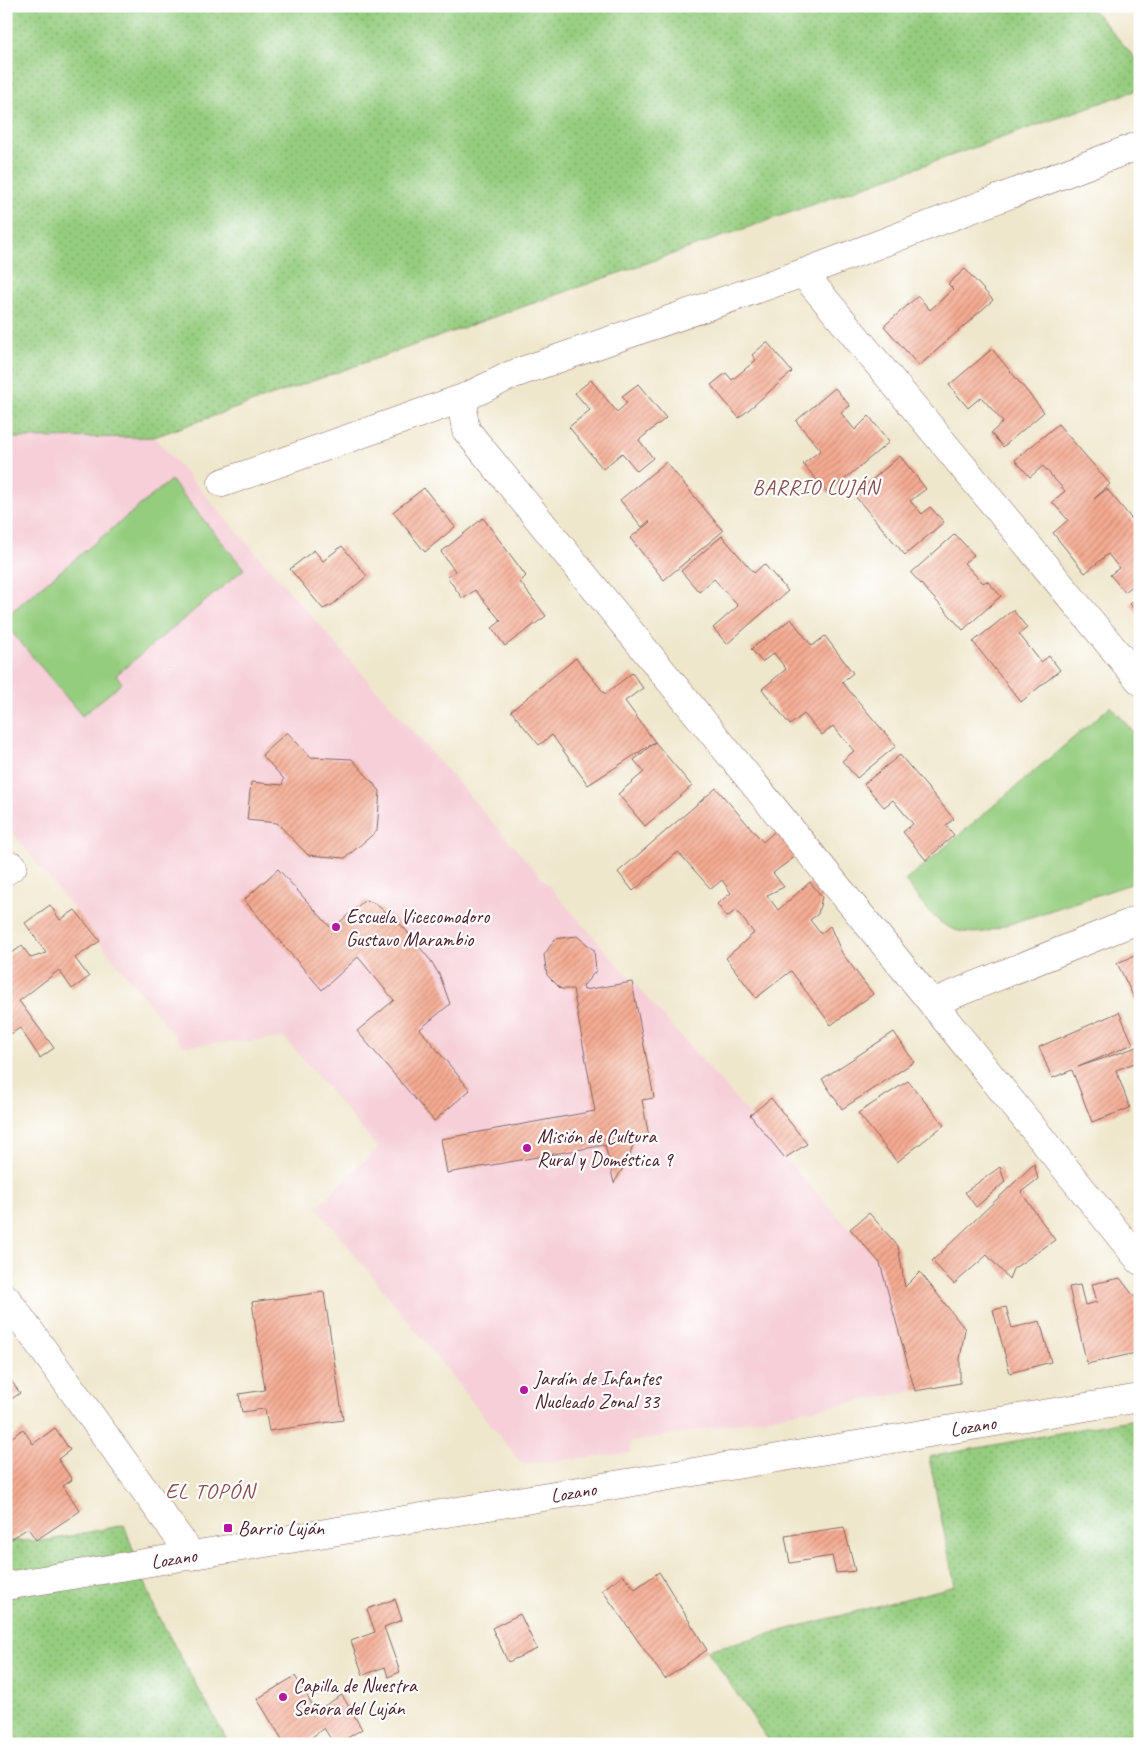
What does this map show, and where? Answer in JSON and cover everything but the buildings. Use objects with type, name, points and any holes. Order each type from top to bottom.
[{"type":"street","points":[[222,483],[466,397],[511,375],[804,273],[1140,145]]},
{"type":"street","points":[[804,273],[1140,681]]},
{"type":"street","points":[[466,397],[462,413],[466,430],[1140,1261]]},
{"type":"street","points":[[932,1003],[1140,919]]},
{"type":"street","points":[[6,1298],[192,1556]]},
{"type":"street","name":"Lozano","points":[[6,1586],[1140,1398]]},
{"type":"shaded area","name":"Escuela Vicecomodoro Gustavo Marambio","points":[[154,437],[750,1115],[785,1158],[880,1263],[915,1391],[630,1442],[630,1453],[522,1464],[317,1207],[378,1148],[285,1038],[183,1046],[6,825],[6,438]]},
{"type":"green space","points":[[6,6],[1090,6],[1140,64],[1140,89],[154,437],[6,438]]},
{"type":"green space","points":[[171,480],[244,569],[116,675],[122,683],[82,716],[6,625],[6,616]]},
{"type":"green space","points":[[1111,706],[1140,740],[1140,881],[985,932],[970,933],[957,931],[938,920],[905,881]]},
{"type":"green space","points":[[1140,1418],[1140,1744],[771,1744],[707,1650],[955,1586],[929,1457]]},
{"type":"green space","points":[[124,1525],[157,1614],[229,1744],[6,1744],[6,1541],[50,1540]]},
{"type":"place","name":"Escuela Vicecomodoro Gustavo Marambio","points":[[336,927]]},
{"type":"place","name":"Misión de Cultura Rural y Doméstica 9","points":[[527,1148]]},
{"type":"place","name":"Jardín de Infantes Nucleado Zonal 33","points":[[524,1390]]},
{"type":"place","name":"Barrio Luján","points":[[228,1528]]},
{"type":"place","name":"Capilla de Nuestra Señora del Luján","points":[[283,1697]]},
{"type":"district","name":"BARRIO LUJÁN","points":[[816,487]]},
{"type":"district","name":"EL TOPÓN","points":[[210,1491]]}]
